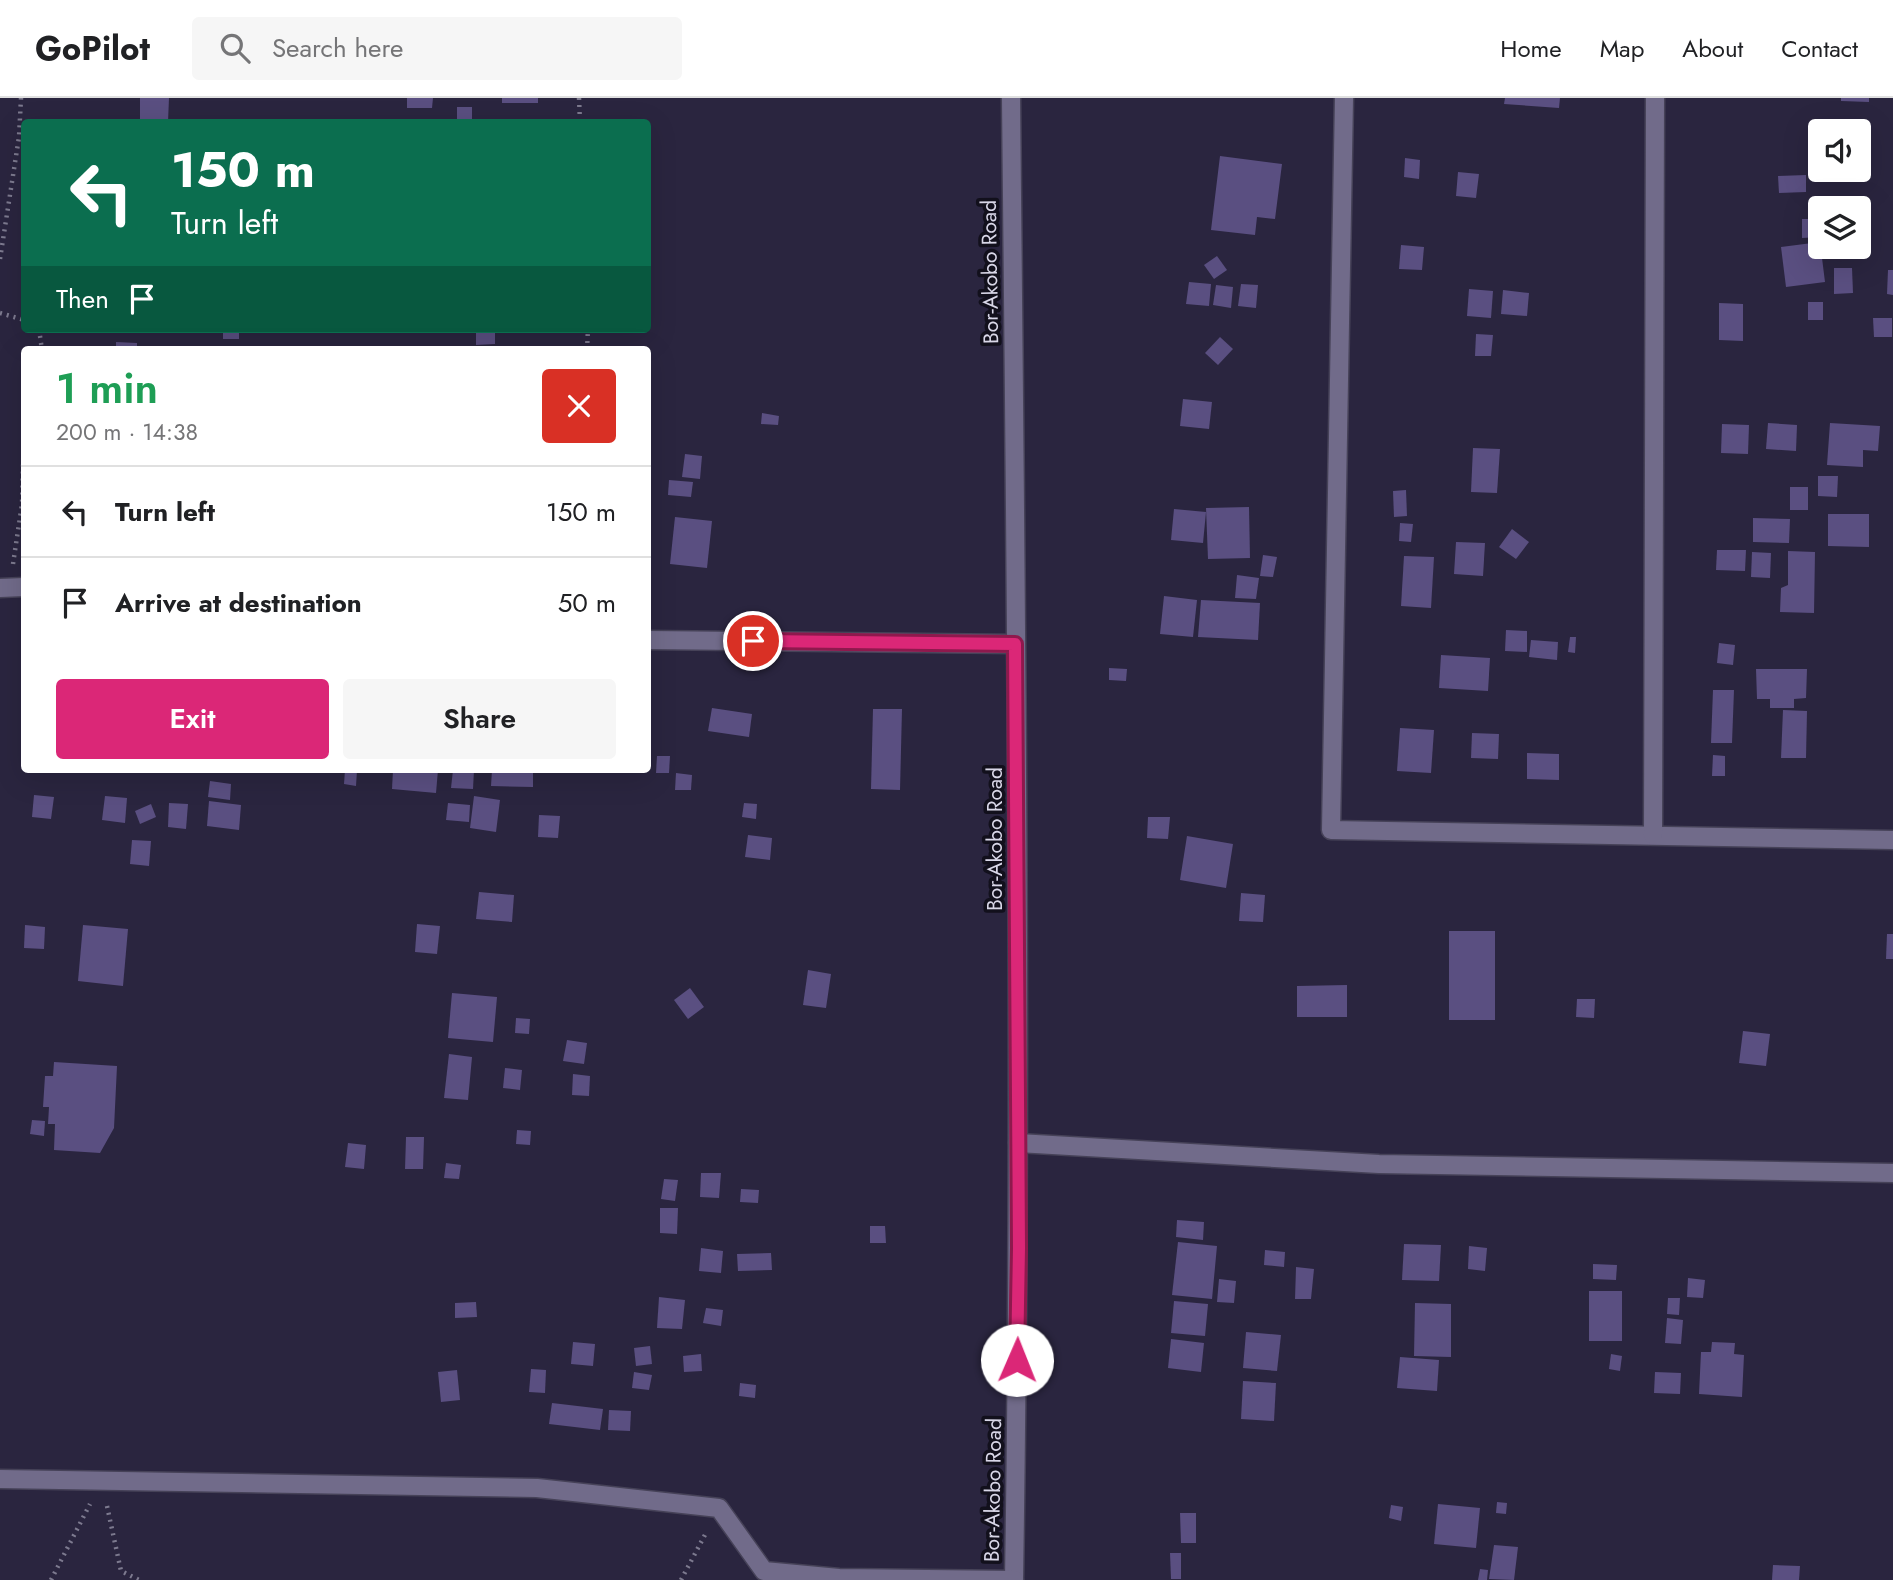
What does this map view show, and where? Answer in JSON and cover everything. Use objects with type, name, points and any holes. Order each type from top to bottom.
[{"type":"street","name":"Bor-Akobo Road","points":[[1011,98],[1019,1248],[1014,1580]]},
{"type":"street","points":[[1345,98],[1331,830],[1893,840]]},
{"type":"street","points":[[1653,835],[1655,98]]},
{"type":"street","points":[[651,640],[1015,644]]},
{"type":"street","points":[[1018,1143],[1379,1164],[1893,1173]]},
{"type":"street","points":[[0,1479],[537,1488],[719,1508],[764,1571],[839,1578],[1014,1580]]},
{"type":"path","points":[[0,259],[19,137],[21,98]]},
{"type":"path","points":[[579,98],[580,119]]},
{"type":"path","points":[[0,313],[21,319]]},
{"type":"path","points":[[11,587],[21,512]]},
{"type":"path","points":[[51,1580],[101,1482]]},
{"type":"path","points":[[101,1482],[121,1571],[139,1580]]},
{"type":"path","points":[[681,1580],[719,1508]]},
{"type":"building","points":[[140,98],[169,98],[168,119],[140,119]]},
{"type":"building","points":[[407,98],[433,98],[432,108],[407,108]]},
{"type":"building","points":[[502,98],[538,98],[538,103],[502,103]]},
{"type":"building","points":[[1505,98],[1560,98],[1559,108],[1504,104]]},
{"type":"building","points":[[1841,98],[1869,98],[1869,102],[1841,101]]},
{"type":"building","points":[[457,107],[472,107],[472,119],[457,119]]},
{"type":"building","points":[[1220,156],[1282,164],[1275,219],[1257,217],[1255,235],[1211,230]]},
{"type":"building","points":[[1405,158],[1420,160],[1419,179],[1404,177]]},
{"type":"building","points":[[1458,172],[1479,174],[1476,198],[1456,196]]},
{"type":"building","points":[[1806,175],[1806,192],[1779,193],[1778,176]]},
{"type":"building","points":[[1802,219],[1808,219],[1808,238],[1802,238]]},
{"type":"building","points":[[1808,244],[1808,259],[1822,259],[1825,282],[1786,287],[1781,247]]},
{"type":"building","points":[[1401,245],[1424,247],[1422,270],[1399,269]]},
{"type":"building","points":[[1217,256],[1227,270],[1214,279],[1204,265]]},
{"type":"building","points":[[1834,268],[1852,268],[1853,293],[1834,294]]},
{"type":"building","points":[[1888,270],[1893,270],[1893,295],[1887,294]]},
{"type":"building","points":[[1189,282],[1211,284],[1209,306],[1186,304]]},
{"type":"building","points":[[1241,284],[1258,285],[1256,308],[1238,306]]},
{"type":"building","points":[[1216,285],[1233,287],[1231,308],[1213,305]]},
{"type":"building","points":[[1469,289],[1493,291],[1491,318],[1467,316]]},
{"type":"building","points":[[1503,290],[1529,293],[1527,316],[1501,314]]},
{"type":"building","points":[[1808,302],[1823,302],[1823,320],[1808,320]]},
{"type":"building","points":[[1719,303],[1743,304],[1743,341],[1719,340]]},
{"type":"building","points":[[1873,318],[1892,318],[1892,337],[1874,337]]},
{"type":"building","points":[[223,333],[239,333],[239,339],[223,339]]},
{"type":"building","points":[[476,333],[495,333],[495,344],[476,345]]},
{"type":"building","points":[[1476,334],[1493,335],[1491,356],[1475,356]]},
{"type":"building","points":[[1220,337],[1233,349],[1218,365],[1205,353]]},
{"type":"building","points":[[116,342],[137,343],[137,346],[116,346]]},
{"type":"building","points":[[1183,399],[1212,402],[1209,429],[1180,426]]},
{"type":"building","points":[[762,413],[779,416],[778,425],[761,424]]},
{"type":"building","points":[[1768,423],[1797,425],[1796,451],[1766,449]]},
{"type":"building","points":[[1830,423],[1880,426],[1878,451],[1863,450],[1863,467],[1827,465]]},
{"type":"building","points":[[1722,424],[1749,425],[1748,454],[1721,453]]},
{"type":"building","points":[[1473,448],[1500,449],[1497,493],[1471,492]]},
{"type":"building","points":[[685,454],[702,456],[700,479],[682,477]]},
{"type":"building","points":[[1818,476],[1838,476],[1837,497],[1818,496]]},
{"type":"building","points":[[669,480],[693,482],[691,497],[668,495]]},
{"type":"building","points":[[1790,487],[1808,487],[1808,510],[1790,510]]},
{"type":"building","points":[[1406,490],[1407,516],[1394,517],[1393,491]]},
{"type":"building","points":[[1249,507],[1250,558],[1208,559],[1206,508]]},
{"type":"building","points":[[1174,509],[1206,512],[1203,543],[1171,540]]},
{"type":"building","points":[[1828,514],[1869,514],[1869,547],[1828,546]]},
{"type":"building","points":[[675,517],[712,521],[707,568],[670,564]]},
{"type":"building","points":[[1753,518],[1790,519],[1789,543],[1753,542]]},
{"type":"building","points":[[1400,523],[1413,524],[1411,542],[1399,541]]},
{"type":"building","points":[[1512,529],[1529,542],[1516,559],[1499,547]]},
{"type":"building","points":[[1456,542],[1485,543],[1483,576],[1454,574]]},
{"type":"building","points":[[1717,550],[1746,550],[1745,571],[1716,570]]},
{"type":"building","points":[[1788,551],[1815,552],[1814,613],[1780,612],[1781,588],[1788,585]]},
{"type":"building","points":[[1752,552],[1771,553],[1770,578],[1751,577]]},
{"type":"building","points":[[1263,555],[1277,557],[1273,577],[1260,576]]},
{"type":"building","points":[[1404,556],[1434,557],[1431,608],[1401,606]]},
{"type":"building","points":[[1237,575],[1259,578],[1256,599],[1235,598]]},
{"type":"building","points":[[1164,596],[1197,600],[1193,637],[1160,634]]},
{"type":"building","points":[[1201,600],[1260,603],[1258,640],[1198,637]]},
{"type":"building","points":[[1506,630],[1527,631],[1527,652],[1505,651]]},
{"type":"building","points":[[1570,637],[1576,637],[1575,653],[1568,652]]},
{"type":"building","points":[[1531,640],[1558,642],[1557,660],[1529,657]]},
{"type":"building","points":[[1719,643],[1735,645],[1733,665],[1717,663]]},
{"type":"building","points":[[1441,655],[1490,658],[1488,691],[1439,688]]},
{"type":"building","points":[[1109,668],[1127,669],[1126,681],[1109,680]]},
{"type":"building","points":[[1756,669],[1807,669],[1806,698],[1794,699],[1794,708],[1770,708],[1770,699],[1757,699]]},
{"type":"building","points":[[1713,690],[1734,690],[1732,743],[1711,743]]},
{"type":"building","points":[[712,708],[752,714],[749,737],[708,731]]},
{"type":"building","points":[[873,709],[902,709],[900,790],[871,789]]},
{"type":"building","points":[[1783,710],[1807,711],[1806,758],[1781,758]]},
{"type":"building","points":[[1400,728],[1434,730],[1431,773],[1397,771]]},
{"type":"building","points":[[1472,733],[1499,734],[1498,759],[1471,758]]},
{"type":"building","points":[[1527,753],[1559,754],[1559,780],[1527,779]]},
{"type":"building","points":[[1713,755],[1725,756],[1725,776],[1712,776]]},
{"type":"building","points":[[657,756],[670,756],[669,773],[656,773]]},
{"type":"building","points":[[345,773],[357,773],[356,786],[344,784]]},
{"type":"building","points":[[393,773],[438,773],[436,793],[392,789]]},
{"type":"building","points":[[453,773],[474,773],[473,789],[451,788]]},
{"type":"building","points":[[492,773],[533,773],[533,787],[491,786]]},
{"type":"building","points":[[676,773],[692,775],[691,790],[675,790]]},
{"type":"building","points":[[210,781],[231,784],[230,800],[208,797]]},
{"type":"building","points":[[34,795],[54,797],[51,819],[32,817]]},
{"type":"building","points":[[105,796],[127,798],[125,823],[102,820]]},
{"type":"building","points":[[474,796],[500,800],[496,832],[470,828]]},
{"type":"building","points":[[209,801],[241,805],[239,830],[207,826]]},
{"type":"building","points":[[169,803],[188,804],[186,829],[168,827]]},
{"type":"building","points":[[448,803],[470,805],[469,822],[446,820]]},
{"type":"building","points":[[744,803],[757,804],[756,819],[742,817]]},
{"type":"building","points":[[151,804],[156,817],[140,824],[135,811]]},
{"type":"building","points":[[539,815],[560,816],[558,838],[538,837]]},
{"type":"building","points":[[1148,817],[1170,817],[1168,839],[1147,838]]},
{"type":"building","points":[[748,835],[772,838],[770,860],[745,857]]},
{"type":"building","points":[[1187,836],[1233,844],[1226,888],[1180,880]]},
{"type":"building","points":[[132,840],[151,841],[149,866],[130,864]]},
{"type":"building","points":[[479,892],[514,895],[512,922],[476,919]]},
{"type":"building","points":[[1241,893],[1265,895],[1263,922],[1239,921]]},
{"type":"building","points":[[417,924],[440,926],[437,954],[415,952]]},
{"type":"building","points":[[25,925],[45,927],[44,949],[24,948]]},
{"type":"building","points":[[83,925],[128,929],[123,986],[78,981]]},
{"type":"building","points":[[1449,931],[1495,931],[1495,1020],[1449,1020]]},
{"type":"building","points":[[1887,934],[1893,934],[1893,959],[1886,959]]},
{"type":"building","points":[[808,970],[831,974],[826,1008],[803,1005]]},
{"type":"building","points":[[1347,985],[1347,1017],[1297,1017],[1297,986]]},
{"type":"building","points":[[690,988],[704,1007],[688,1019],[674,1000]]},
{"type":"building","points":[[452,993],[497,997],[493,1042],[448,1038]]},
{"type":"building","points":[[1577,999],[1595,999],[1594,1018],[1576,1017]]},
{"type":"building","points":[[516,1018],[530,1019],[529,1034],[515,1033]]},
{"type":"building","points":[[1743,1031],[1770,1034],[1766,1066],[1739,1063]]},
{"type":"building","points":[[567,1040],[587,1043],[584,1064],[563,1061]]},
{"type":"building","points":[[449,1054],[472,1057],[468,1100],[444,1098]]},
{"type":"building","points":[[54,1062],[117,1066],[114,1128],[100,1153],[54,1150],[55,1124],[48,1124],[49,1107],[43,1107],[45,1076],[53,1076]]},
{"type":"building","points":[[505,1068],[522,1070],[520,1090],[503,1088]]},
{"type":"building","points":[[573,1074],[590,1076],[589,1096],[572,1095]]},
{"type":"building","points":[[32,1120],[45,1121],[44,1136],[30,1134]]},
{"type":"building","points":[[517,1130],[531,1131],[530,1145],[516,1144]]},
{"type":"building","points":[[406,1137],[424,1137],[423,1169],[405,1169]]},
{"type":"building","points":[[348,1143],[366,1145],[364,1169],[345,1167]]},
{"type":"building","points":[[446,1163],[461,1165],[459,1179],[444,1178]]},
{"type":"building","points":[[701,1173],[721,1173],[719,1198],[700,1197]]},
{"type":"building","points":[[664,1179],[678,1180],[675,1201],[661,1199]]},
{"type":"building","points":[[741,1189],[759,1190],[758,1203],[740,1202]]},
{"type":"building","points":[[660,1208],[678,1208],[677,1234],[660,1233]]},
{"type":"building","points":[[1177,1220],[1204,1222],[1203,1240],[1176,1237]]},
{"type":"building","points":[[870,1226],[885,1226],[886,1243],[870,1243]]},
{"type":"building","points":[[1178,1242],[1217,1246],[1212,1299],[1172,1295]]},
{"type":"building","points":[[1404,1244],[1441,1245],[1439,1281],[1402,1280]]},
{"type":"building","points":[[1469,1246],[1487,1248],[1485,1271],[1468,1269]]},
{"type":"building","points":[[701,1248],[723,1251],[721,1273],[699,1271]]},
{"type":"building","points":[[1265,1250],[1285,1252],[1284,1267],[1264,1265]]},
{"type":"building","points":[[771,1253],[772,1270],[738,1271],[737,1254]]},
{"type":"building","points":[[1593,1264],[1617,1265],[1616,1280],[1593,1279]]},
{"type":"building","points":[[1296,1267],[1314,1269],[1311,1299],[1295,1299]]},
{"type":"building","points":[[1688,1278],[1705,1280],[1703,1298],[1687,1297]]},
{"type":"building","points":[[1219,1279],[1236,1281],[1234,1303],[1217,1302]]},
{"type":"building","points":[[1589,1291],[1622,1291],[1622,1341],[1589,1341]]},
{"type":"building","points":[[659,1297],[685,1300],[682,1329],[657,1328]]},
{"type":"building","points":[[1668,1298],[1680,1298],[1679,1315],[1667,1314]]},
{"type":"building","points":[[1174,1301],[1208,1304],[1205,1336],[1171,1333]]},
{"type":"building","points":[[476,1302],[477,1317],[455,1318],[455,1303]]},
{"type":"building","points":[[1415,1303],[1451,1304],[1451,1357],[1414,1356]]},
{"type":"building","points":[[706,1308],[723,1310],[721,1326],[703,1323]]},
{"type":"building","points":[[1667,1318],[1683,1320],[1681,1344],[1665,1343]]},
{"type":"building","points":[[1246,1332],[1281,1335],[1277,1371],[1243,1368]]},
{"type":"building","points":[[1171,1339],[1204,1343],[1201,1372],[1168,1368]]},
{"type":"building","points":[[573,1342],[595,1344],[593,1366],[571,1364]]},
{"type":"building","points":[[1712,1342],[1735,1343],[1734,1354],[1744,1355],[1742,1397],[1699,1394],[1701,1352],[1711,1352]]},
{"type":"building","points":[[650,1346],[652,1364],[636,1366],[634,1348]]},
{"type":"building","points":[[701,1354],[702,1371],[684,1372],[683,1356]]},
{"type":"building","points":[[1611,1354],[1622,1356],[1620,1371],[1609,1369]]},
{"type":"building","points":[[1400,1357],[1439,1360],[1437,1391],[1397,1388]]},
{"type":"building","points":[[531,1369],[546,1370],[545,1393],[529,1392]]},
{"type":"building","points":[[457,1370],[460,1400],[441,1402],[438,1372]]},
{"type":"building","points":[[634,1372],[652,1375],[649,1390],[632,1388]]},
{"type":"building","points":[[1655,1372],[1681,1373],[1680,1394],[1654,1393]]},
{"type":"building","points":[[1243,1381],[1276,1383],[1274,1421],[1241,1419]]},
{"type":"building","points":[[740,1383],[756,1385],[755,1398],[739,1396]]},
{"type":"building","points":[[552,1403],[603,1409],[600,1430],[549,1424]]},
{"type":"building","points":[[609,1410],[631,1411],[630,1431],[608,1430]]},
{"type":"building","points":[[1497,1502],[1507,1503],[1506,1514],[1496,1513]]},
{"type":"building","points":[[1438,1504],[1480,1508],[1476,1548],[1434,1544]]},
{"type":"building","points":[[1391,1505],[1403,1507],[1401,1521],[1389,1518]]},
{"type":"building","points":[[1180,1513],[1196,1513],[1196,1543],[1181,1543]]},
{"type":"building","points":[[1494,1545],[1518,1547],[1514,1580],[1489,1579]]},
{"type":"building","points":[[1170,1553],[1181,1553],[1181,1579],[1171,1579]]},
{"type":"building","points":[[1773,1565],[1800,1566],[1799,1580],[1772,1580]]},
{"type":"building","points":[[1480,1569],[1488,1570],[1487,1580],[1478,1580]]},
{"type":"route","points":[[753,641],[1015,644],[1018,810],[1017,1360]]}]
